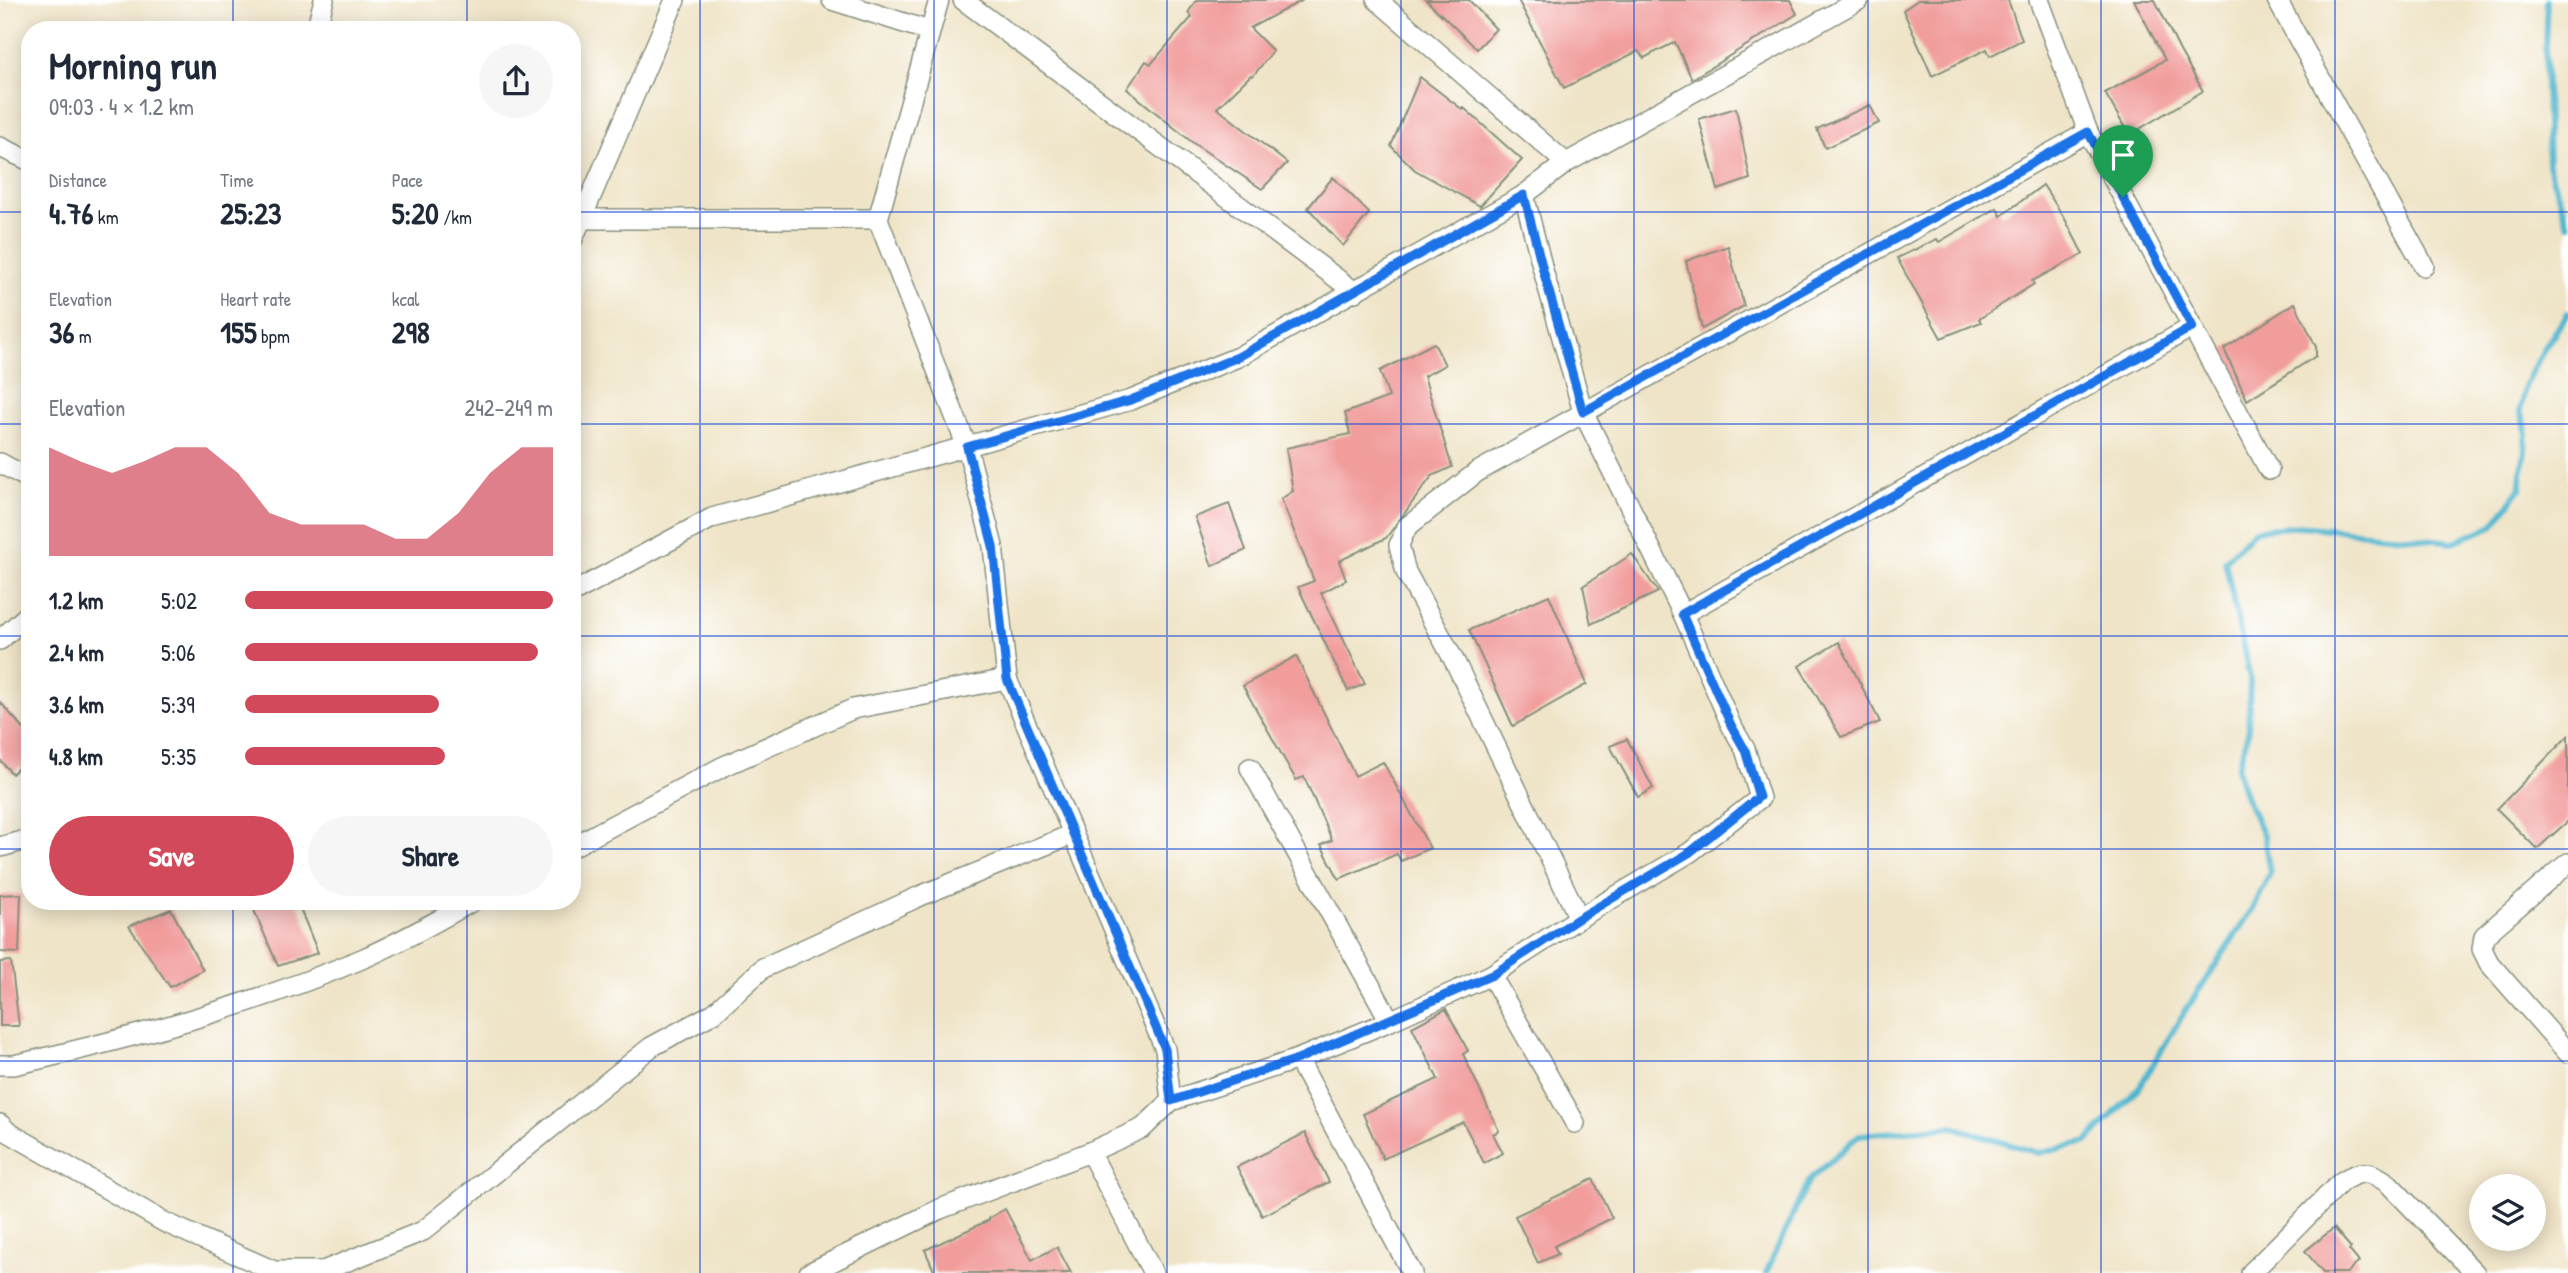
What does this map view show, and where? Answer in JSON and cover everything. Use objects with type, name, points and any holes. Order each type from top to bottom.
[{"type":"street","points":[[318,21],[324,0]]},
{"type":"street","points":[[675,0],[582,219],[878,219]]},
{"type":"street","points":[[832,0],[929,31]]},
{"type":"street","points":[[939,0],[878,219],[967,447],[993,546],[1007,679],[1165,1049],[1171,1101]]},
{"type":"street","points":[[963,0],[1355,292]]},
{"type":"street","points":[[1377,0],[1566,163]]},
{"type":"street","points":[[581,588],[712,518],[1131,400],[1238,357],[1524,195],[1566,163],[1859,0]]},
{"type":"street","points":[[2039,0],[2088,132],[2269,470]]},
{"type":"street","points":[[2277,0],[2424,266]]},
{"type":"street","points":[[1579,918],[1456,664],[1406,572],[1399,545],[1407,527],[1477,472],[2088,132]]},
{"type":"street","points":[[0,147],[21,157]]},
{"type":"street","points":[[809,1273],[940,1209],[1090,1152],[1143,1128],[1171,1101],[1298,1059],[1492,975],[1579,918],[1689,853],[1759,797],[1745,750],[1583,412],[1524,195]]},
{"type":"street","points":[[1682,614],[2192,327]]},
{"type":"street","points":[[0,463],[21,474]]},
{"type":"street","points":[[0,640],[21,620]]},
{"type":"street","points":[[581,842],[722,767],[853,709],[1007,679]]},
{"type":"street","points":[[1250,768],[1390,1021]]},
{"type":"street","points":[[0,1124],[8,1132],[164,1222],[274,1272],[323,1271],[423,1231],[651,1047],[714,1013],[763,968],[920,896],[1073,834]]},
{"type":"street","points":[[0,847],[21,841]]},
{"type":"street","points":[[2568,863],[2484,936],[2482,949],[2489,962],[2568,1053]]},
{"type":"street","points":[[0,1065],[14,1065],[124,1040],[265,995],[365,957],[456,910]]},
{"type":"street","points":[[1492,975],[1576,1123]]},
{"type":"street","points":[[1298,1059],[1412,1273]]},
{"type":"street","points":[[1090,1152],[1153,1273]]},
{"type":"street","points":[[2251,1273],[2341,1182],[2356,1173],[2375,1174],[2389,1184],[2475,1273]]},
{"type":"building","points":[[1196,0],[1303,0],[1250,28],[1273,51],[1253,76],[1217,108],[1287,163],[1262,189],[1193,143],[1127,89],[1146,61],[1151,64],[1192,17],[1188,13]]},
{"type":"building","points":[[1426,0],[1469,0],[1496,29],[1477,49]]},
{"type":"building","points":[[1518,0],[1790,0],[1797,14],[1692,79],[1675,42],[1644,58],[1638,51],[1564,88]]},
{"type":"building","points":[[1918,0],[2008,0],[2022,40],[1990,56],[1987,49],[1932,76],[1903,10]]},
{"type":"building","points":[[2134,0],[2155,0],[2203,91],[2129,135],[2105,93],[2165,60]]},
{"type":"building","points":[[1420,77],[1463,110],[1464,108],[1522,160],[1480,206],[1415,170],[1391,146]]},
{"type":"building","points":[[1870,105],[1879,123],[1825,148],[1817,129]]},
{"type":"building","points":[[1736,108],[1750,179],[1718,190],[1699,119]]},
{"type":"building","points":[[1333,177],[1369,213],[1343,246],[1308,208]]},
{"type":"building","points":[[2043,185],[2083,254],[2032,281],[2034,284],[1979,319],[1981,322],[1941,338],[1897,258],[1937,239],[1939,242],[1997,208],[2001,216]]},
{"type":"building","points":[[1728,246],[1744,306],[1702,329],[1686,261]]},
{"type":"building","points":[[2295,303],[2316,347],[2316,356],[2247,400],[2224,349]]},
{"type":"building","points":[[1434,343],[1445,365],[1424,376],[1452,467],[1432,476],[1386,538],[1339,561],[1346,580],[1321,593],[1365,684],[1348,691],[1298,587],[1314,581],[1281,499],[1293,491],[1286,448],[1350,434],[1345,413],[1389,397],[1380,371]]},
{"type":"building","points":[[1229,504],[1246,550],[1212,566],[1195,517]]},
{"type":"building","points":[[1632,554],[1658,592],[1591,624],[1583,586]]},
{"type":"building","points":[[1549,595],[1587,684],[1513,726],[1469,630]]},
{"type":"building","points":[[1839,642],[1880,722],[1841,737],[1799,666]]},
{"type":"building","points":[[1296,656],[1355,776],[1383,762],[1430,848],[1401,861],[1397,854],[1339,879],[1321,845],[1332,840],[1304,777],[1296,780],[1243,686]]},
{"type":"building","points":[[0,702],[21,726],[21,767],[12,774],[0,760]]},
{"type":"building","points":[[2568,736],[2568,821],[2537,849],[2497,809]]},
{"type":"building","points":[[1627,739],[1653,788],[1638,797],[1610,746]]},
{"type":"building","points":[[21,894],[19,953],[0,952],[0,895]]},
{"type":"building","points":[[172,910],[203,970],[170,987],[129,926]]},
{"type":"building","points":[[254,910],[301,910],[318,953],[278,966]]},
{"type":"building","points":[[11,961],[19,1026],[0,1026],[0,962]]},
{"type":"building","points":[[1446,1009],[1468,1051],[1463,1054],[1499,1131],[1493,1134],[1503,1153],[1484,1163],[1463,1122],[1383,1159],[1363,1114],[1438,1079],[1412,1027]]},
{"type":"building","points":[[1305,1133],[1329,1182],[1262,1216],[1237,1167]]},
{"type":"building","points":[[1593,1179],[1612,1218],[1554,1246],[1558,1254],[1538,1263],[1515,1216]]},
{"type":"building","points":[[1005,1209],[1032,1260],[1057,1247],[1071,1273],[935,1273],[925,1250],[989,1220]]},
{"type":"building","points":[[2334,1228],[2359,1262],[2347,1273],[2323,1273],[2305,1251]]},
{"type":"waterway","points":[[2547,0],[2545,44],[2548,165],[2568,225]]},
{"type":"waterway","points":[[1766,1273],[1809,1180],[1859,1135],[1953,1127],[2038,1153],[2087,1142],[2140,1086],[2255,905],[2270,873],[2264,837],[2245,795],[2237,769],[2248,733],[2250,678],[2225,561],[2255,530],[2300,526],[2453,542],[2493,526],[2520,489],[2527,433],[2520,411],[2526,383],[2545,347],[2568,313]]},
{"type":"route","points":[[2088,132],[2123,197],[2192,327],[1682,614],[1731,725],[1745,750],[1759,797],[1689,853],[1579,918],[1492,975],[1298,1059],[1171,1101],[1165,1049],[1007,679],[993,546],[967,447],[1131,400],[1238,357],[1524,195],[1583,412],[2088,132]]}]
